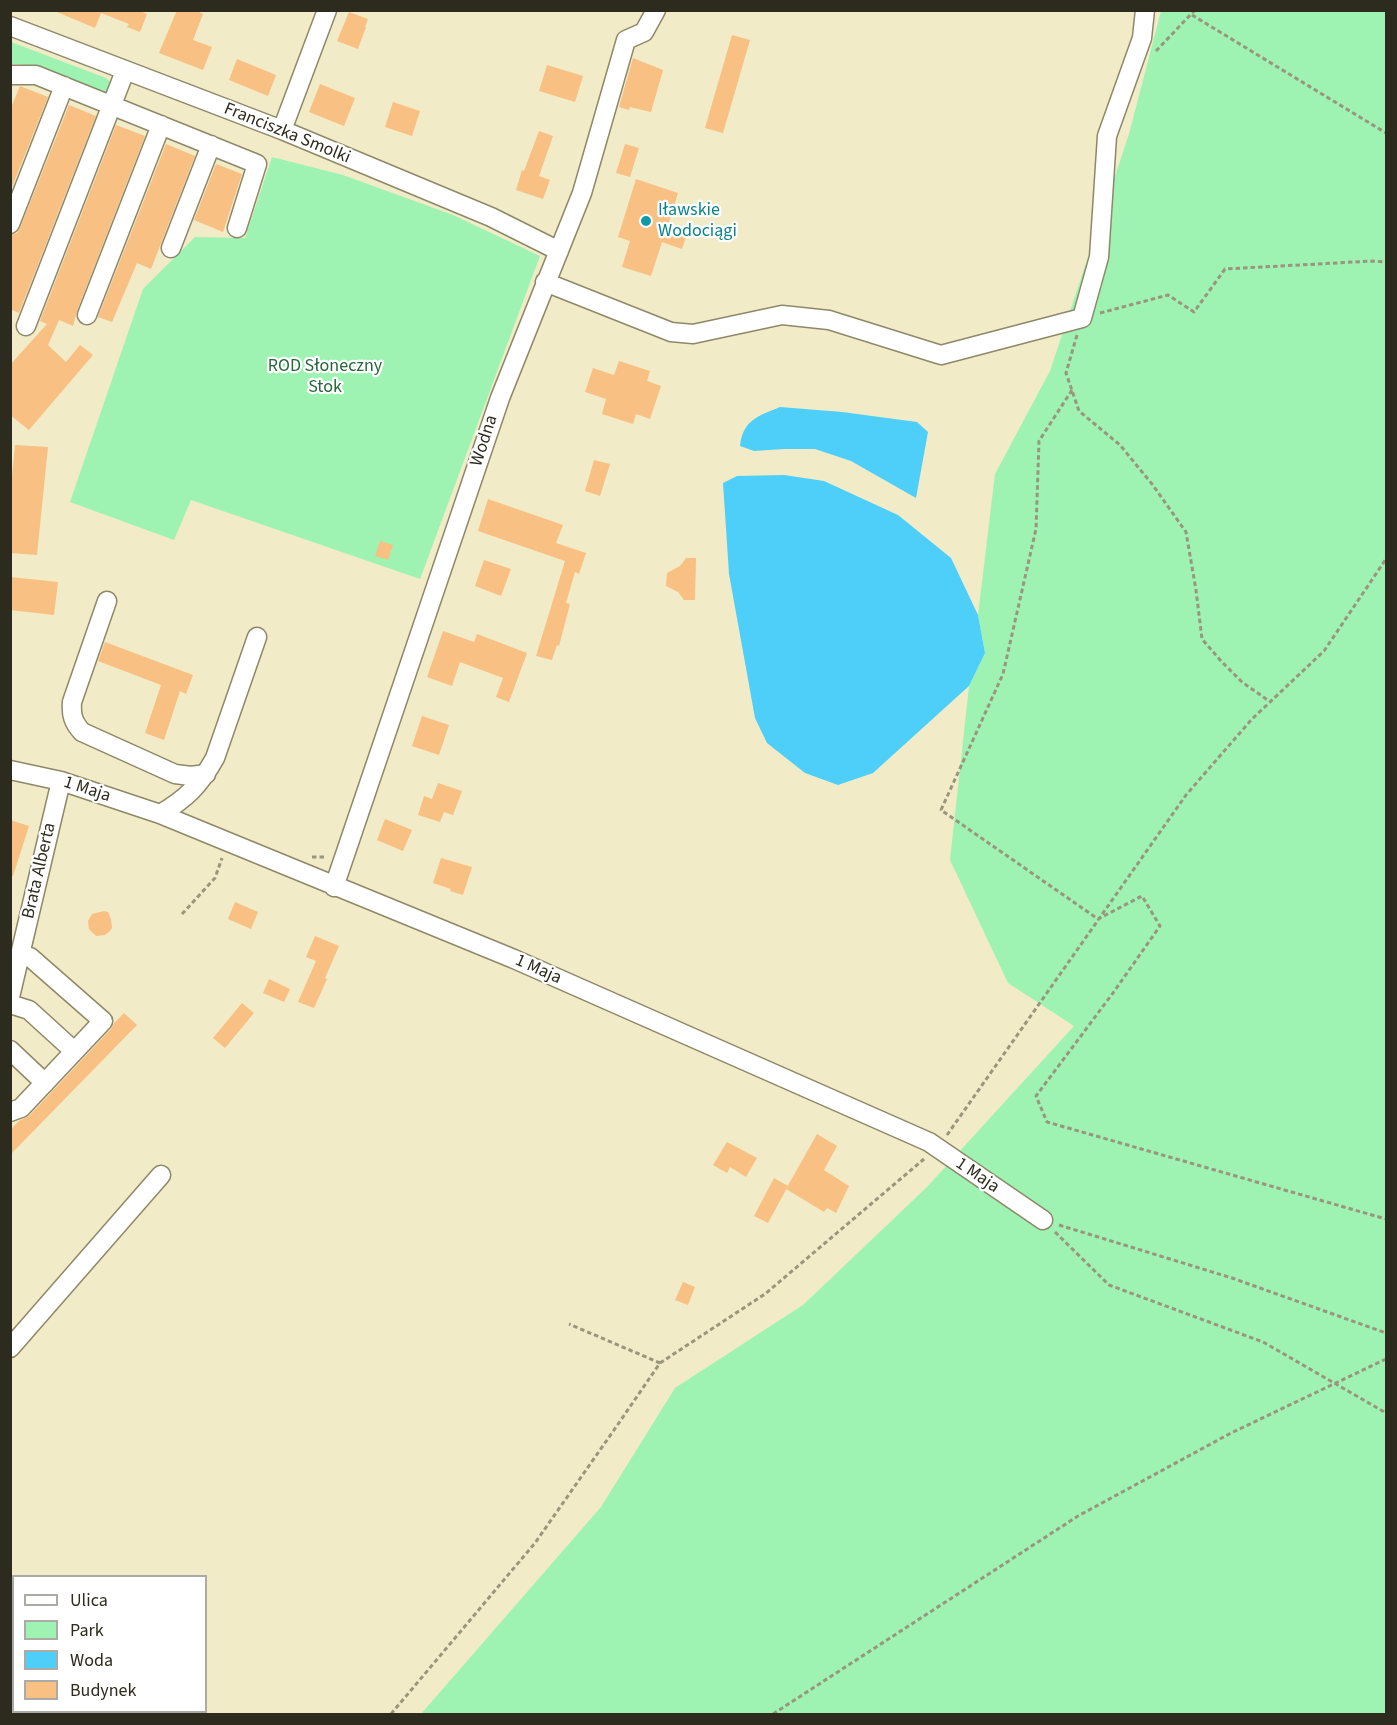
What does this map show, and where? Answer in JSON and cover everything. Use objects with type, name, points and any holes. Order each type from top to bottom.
[{"type":"street","points":[[282,130],[327,10]]},
{"type":"street","name":"Wodna","points":[[334,887],[500,398],[582,193],[626,40],[644,32],[656,10]]},
{"type":"street","points":[[545,282],[671,332],[693,334],[782,315],[829,320],[941,355],[1082,318],[1099,258],[1107,136],[1142,38],[1145,10]]},
{"type":"street","name":"Franciszka Smolki","points":[[10,26],[282,130],[491,217],[559,251]]},
{"type":"street","points":[[26,326],[125,71]]},
{"type":"street","points":[[11,75],[36,75],[257,164],[237,228]]},
{"type":"street","points":[[10,224],[64,87]]},
{"type":"street","points":[[87,315],[161,125]]},
{"type":"street","points":[[171,248],[211,145]]},
{"type":"street","points":[[107,601],[72,702],[71,714],[75,725],[82,732],[175,774],[191,776],[206,774]]},
{"type":"street","points":[[160,814],[178,804],[194,790],[206,774],[214,758],[257,637]]},
{"type":"street","name":"1 Maja","points":[[10,770],[61,781],[160,814],[514,960],[929,1142],[1042,1220]]},
{"type":"street","name":"Brata Alberta","points":[[10,997],[61,781]]},
{"type":"street","points":[[10,1112],[21,1108],[103,1021],[30,957],[21,954]]},
{"type":"street","points":[[10,1004],[29,1010],[75,1052]]},
{"type":"street","points":[[10,1050],[45,1083]]},
{"type":"street","points":[[10,1348],[161,1175]]},
{"type":"path","points":[[1152,55],[1195,10]]},
{"type":"path","points":[[1192,15],[1386,133]]},
{"type":"path","points":[[1269,701],[1242,682],[1202,639],[1186,532],[1152,484],[1120,445],[1079,411],[1066,373],[1082,318],[1168,295],[1194,312],[1225,269],[1386,262]]},
{"type":"path","points":[[1072,390],[1039,441],[1036,529],[1003,674],[941,810],[1098,920]]},
{"type":"path","points":[[391,1714],[535,1543],[660,1363],[765,1294],[937,1148],[1186,795],[1269,701],[1324,651],[1386,559]]},
{"type":"path","points":[[182,915],[215,878],[228,842]]},
{"type":"path","points":[[309,857],[328,857],[343,862]]},
{"type":"path","points":[[1098,920],[1142,896],[1160,926],[1036,1096],[1047,1122],[1386,1219]]},
{"type":"path","points":[[1042,1220],[1232,1278],[1386,1333]]},
{"type":"path","points":[[1042,1220],[1109,1285],[1263,1342],[1386,1413]]},
{"type":"path","points":[[569,1324],[660,1363]]},
{"type":"path","points":[[773,1714],[1078,1516],[1231,1433],[1386,1359]]},
{"type":"green space","points":[[1161,11],[1386,11],[1386,1714],[421,1714],[601,1507],[675,1388],[803,1305],[927,1187],[1074,1026],[1008,983],[950,860],[969,686],[985,653],[978,615],[995,474],[1050,371],[1129,134]]},
{"type":"green space","points":[[11,42],[106,78],[112,83],[108,93],[105,94],[29,66],[11,64]]},
{"type":"green space","name":"ROD Słoneczny Stok","points":[[272,157],[343,175],[453,215],[540,256],[420,579],[191,500],[174,540],[70,502],[143,289],[195,237],[245,238]]},
{"type":"water","points":[[780,407],[917,422],[928,432],[916,498],[851,461],[815,449],[754,451],[740,446],[744,430],[753,420]]},
{"type":"water","points":[[784,475],[824,481],[898,515],[951,558],[978,615],[985,653],[969,686],[873,773],[838,785],[805,773],[767,743],[755,718],[729,574],[723,483],[737,476]]},
{"type":"water","points":[[12,1640],[12,1713],[108,1713],[11,1714],[10,1641]]},
{"type":"building","points":[[52,10],[138,10],[147,14],[140,32],[127,27],[129,24],[101,13],[95,28]]},
{"type":"building","points":[[177,10],[195,10],[203,14],[193,40],[212,47],[203,70],[159,53]]},
{"type":"building","points":[[349,12],[368,19],[358,49],[337,41]]},
{"type":"building","points":[[732,35],[750,40],[723,133],[705,128]]},
{"type":"building","points":[[633,58],[663,70],[651,112],[619,107]]},
{"type":"building","points":[[237,59],[276,75],[268,96],[229,80]]},
{"type":"building","points":[[547,65],[583,76],[575,102],[539,91]]},
{"type":"building","points":[[320,84],[355,98],[344,126],[309,112]]},
{"type":"building","points":[[20,86],[48,97],[10,192],[10,110]]},
{"type":"building","points":[[393,102],[420,111],[412,136],[385,127]]},
{"type":"building","points":[[69,105],[96,116],[19,313],[10,309],[10,235],[17,233],[20,228]]},
{"type":"building","points":[[116,125],[145,136],[73,326],[59,320],[48,345],[66,362],[80,345],[93,355],[29,430],[10,415],[10,365],[47,324],[40,321]]},
{"type":"building","points":[[539,131],[553,136],[539,176],[550,180],[543,199],[516,190]]},
{"type":"building","points":[[166,144],[195,156],[151,269],[137,263],[112,322],[98,317]]},
{"type":"building","points":[[625,144],[639,148],[630,177],[616,173]]},
{"type":"building","points":[[216,164],[242,174],[223,232],[194,220]]},
{"type":"building","name":"Iławskie Wodociągi","points":[[636,179],[678,193],[667,228],[687,234],[682,249],[662,242],[651,276],[622,267],[630,241],[618,237]]},
{"type":"building","points":[[619,361],[650,371],[647,381],[661,386],[650,419],[636,414],[633,424],[602,414],[606,399],[585,392],[593,368],[614,375]]},
{"type":"building","points":[[15,445],[48,447],[37,555],[10,553],[10,497]]},
{"type":"building","points":[[594,460],[610,464],[600,496],[585,491]]},
{"type":"building","points":[[488,499],[563,525],[556,543],[586,553],[579,574],[575,572],[566,603],[570,604],[559,646],[557,645],[552,660],[536,656],[565,561],[478,531]]},
{"type":"building","points":[[380,541],[393,545],[388,560],[375,556]]},
{"type":"building","points":[[686,558],[696,558],[695,600],[684,600],[678,592],[666,586],[667,573],[680,566]]},
{"type":"building","points":[[484,560],[511,569],[501,596],[475,586]]},
{"type":"building","points":[[10,577],[58,582],[54,615],[10,610]]},
{"type":"building","points":[[443,631],[474,642],[477,634],[527,653],[509,702],[496,697],[503,678],[460,662],[452,686],[427,677]]},
{"type":"building","points":[[105,642],[193,675],[186,694],[180,691],[164,740],[145,733],[161,685],[98,661]]},
{"type":"building","points":[[422,716],[449,725],[439,755],[412,746]]},
{"type":"building","points":[[438,783],[462,791],[453,815],[444,812],[440,822],[418,815],[424,796],[432,799]]},
{"type":"building","points":[[385,819],[412,830],[403,851],[377,840]]},
{"type":"building","points":[[10,820],[29,826],[13,876],[10,876]]},
{"type":"building","points":[[441,858],[472,867],[463,895],[433,883]]},
{"type":"building","points":[[235,902],[258,912],[251,929],[228,919]]},
{"type":"building","points":[[108,912],[112,928],[105,935],[96,936],[89,929],[88,921],[92,914]]},
{"type":"building","points":[[315,936],[339,946],[314,1008],[298,1002],[316,961],[306,957]]},
{"type":"building","points":[[269,979],[290,989],[284,1002],[263,993]]},
{"type":"building","points":[[242,1003],[254,1013],[225,1048],[213,1038]]},
{"type":"building","points":[[124,1013],[137,1025],[10,1155],[10,1130],[19,1121],[29,1116]]},
{"type":"building","points":[[817,1134],[837,1146],[824,1170],[849,1186],[836,1213],[827,1208],[824,1212],[786,1189]]},
{"type":"building","points":[[727,1142],[757,1158],[746,1177],[730,1167],[727,1173],[713,1165]]},
{"type":"building","points":[[774,1178],[788,1186],[768,1223],[754,1216]]},
{"type":"building","points":[[683,1282],[695,1287],[688,1305],[675,1300]]},
{"type":"place","name":"Iławskie Wodociągi","points":[[646,221]]}]
